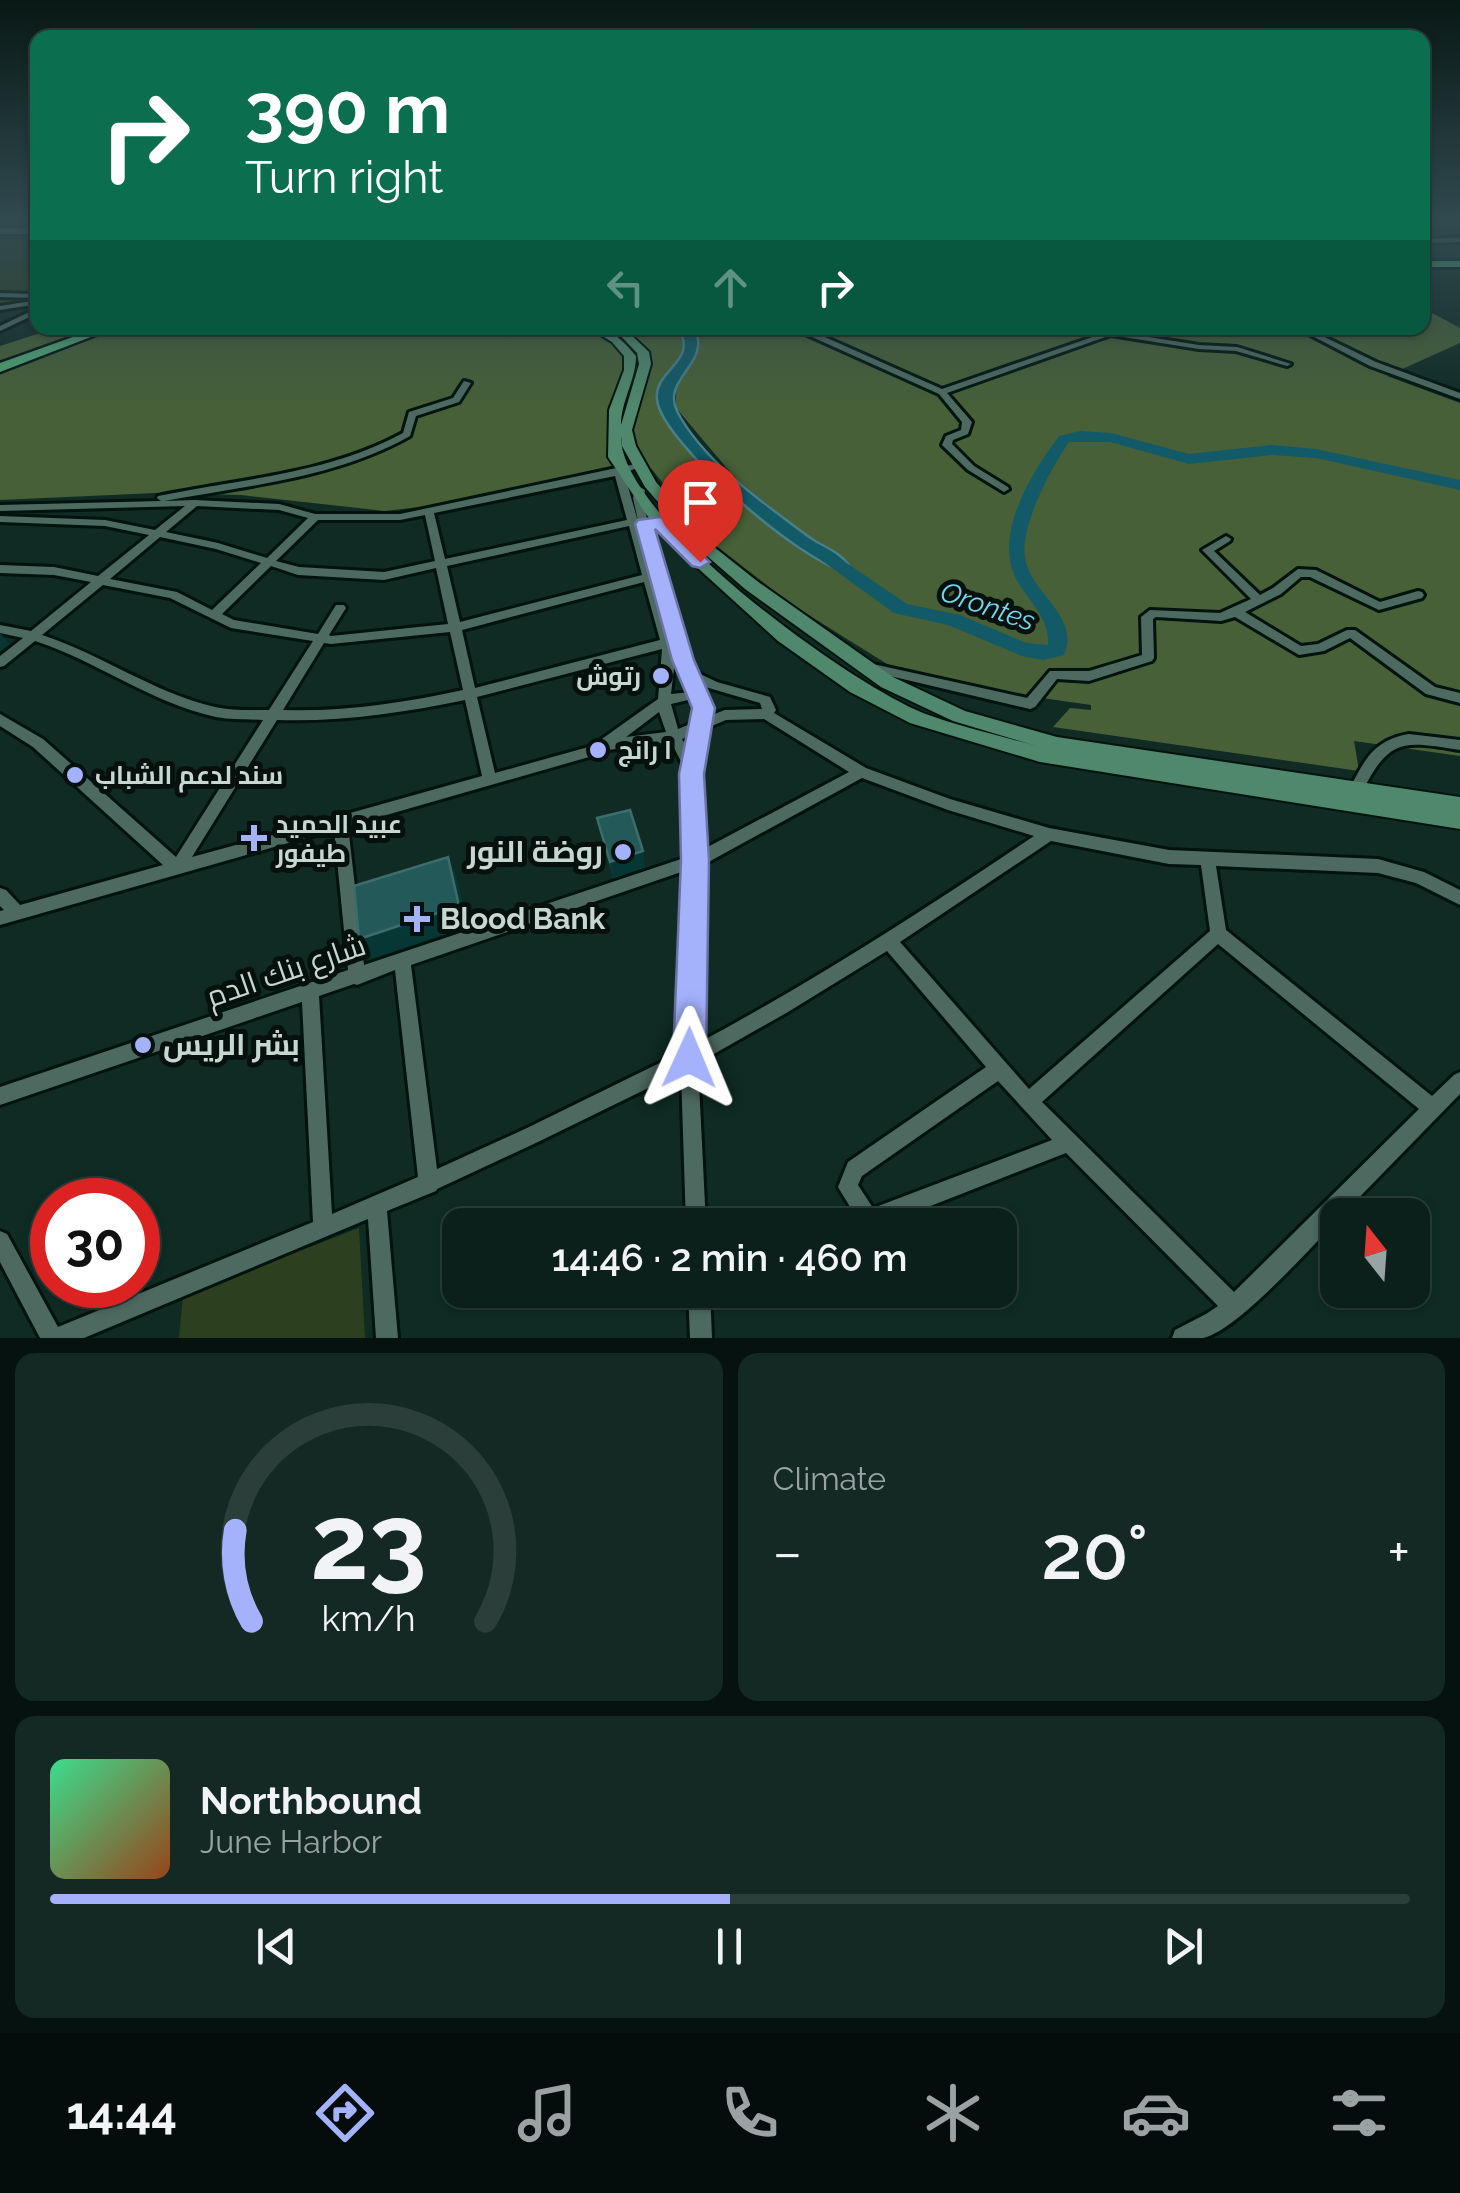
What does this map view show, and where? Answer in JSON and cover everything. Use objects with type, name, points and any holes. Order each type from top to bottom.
[{"type":"main road","points":[[0,368],[89,335]]},
{"type":"main road","points":[[607,335],[630,356],[613,430],[615,457],[704,546],[861,665],[926,701],[1013,734],[1057,744],[1460,806]]},
{"type":"main road","points":[[622,335],[643,352],[645,364],[626,430],[627,468]]},
{"type":"main road","points":[[645,488],[646,523],[784,637],[856,686],[917,718],[1040,754],[1460,820]]},
{"type":"street","points":[[0,295],[30,298]]},
{"type":"street","points":[[0,308],[30,301]]},
{"type":"street","points":[[0,329],[30,314]]},
{"type":"street","points":[[815,335],[865,354],[886,369],[942,392],[967,422],[966,432],[950,438],[947,445],[1004,489]]},
{"type":"street","points":[[942,392],[1104,335]]},
{"type":"street","points":[[1123,335],[1236,349],[1287,364]]},
{"type":"street","points":[[1315,335],[1373,364],[1460,396]]},
{"type":"street","points":[[150,502],[182,492],[300,474],[384,447],[407,434],[412,414],[430,405],[456,400],[466,382]]},
{"type":"street","points":[[0,508],[195,503],[279,507],[315,517],[357,520],[429,512],[627,468],[688,674],[701,700],[703,724],[692,774],[695,860],[689,1058],[695,1208]]},
{"type":"street","points":[[0,663],[195,503]]},
{"type":"street","points":[[429,512],[444,564],[490,781]]},
{"type":"street","points":[[214,615],[315,517]]},
{"type":"street","points":[[0,519],[60,518],[157,534],[298,570],[344,576],[384,576],[646,523]]},
{"type":"street","points":[[646,523],[648,577],[670,666],[664,700],[692,774]]},
{"type":"street","points":[[1226,540],[1207,550],[1259,600]]},
{"type":"street","points":[[0,569],[54,571],[172,595],[231,624],[322,639],[458,627],[648,577]]},
{"type":"street","points":[[861,665],[1030,704],[1054,674],[1089,676],[1148,658],[1147,617],[1154,612],[1221,617],[1259,600],[1298,573],[1312,573],[1379,606],[1418,594]]},
{"type":"street","points":[[177,868],[340,608]]},
{"type":"street","points":[[1236,612],[1299,651],[1320,648],[1351,633],[1431,691],[1460,698]]},
{"type":"street","points":[[0,629],[36,634],[97,659],[152,690],[214,712],[315,718],[378,712],[667,643]]},
{"type":"street","points":[[688,674],[713,686],[764,700],[770,710],[766,714]]},
{"type":"street","points":[[609,745],[664,700],[683,694],[701,700]]},
{"type":"street","points":[[0,895],[8,915],[609,745],[675,736],[725,715],[766,714],[861,772],[948,804],[1049,834],[1129,851],[1208,860],[1378,866],[1420,877],[1460,898]]},
{"type":"street","points":[[0,719],[38,743],[177,868]]},
{"type":"street","points":[[1357,788],[1374,754],[1386,742],[1401,738],[1460,745]]},
{"type":"street","name":"شارع بنك الدم","points":[[0,1096],[695,860],[861,772]]},
{"type":"street","points":[[340,820],[357,976]]},
{"type":"street","points":[[0,1241],[54,1338],[428,1184],[689,1058],[890,944],[1049,834]]},
{"type":"street","points":[[1208,860],[1218,934],[1434,1109]]},
{"type":"street","points":[[1028,1102],[1218,934]]},
{"type":"street","points":[[890,944],[1028,1102],[1234,1307]]},
{"type":"street","points":[[402,961],[428,1184]]},
{"type":"street","points":[[310,993],[323,1230]]},
{"type":"street","points":[[999,1069],[855,1169],[848,1188],[869,1220],[1068,1143]]},
{"type":"street","points":[[1183,1338],[1234,1307],[1460,1081]]},
{"type":"street","points":[[378,1205],[386,1338]]},
{"type":"street","points":[[700,1308],[701,1338]]},
{"type":"green space","points":[[0,284],[30,284],[30,302],[0,307]]},
{"type":"green space","points":[[1430,312],[1460,328],[1460,343],[1387,376],[1460,403],[1460,756],[1354,741],[1359,771],[1053,727],[1070,708],[1091,710],[1091,705],[911,679],[791,604],[710,541],[645,461],[436,505],[385,511],[241,495],[156,493],[0,500],[0,346],[34,335],[683,335],[683,354],[664,376],[671,429],[712,479],[782,534],[832,549],[802,532],[736,479],[676,408],[676,386],[695,335],[1430,335]]},
{"type":"green space","points":[[359,1228],[365,1338],[179,1338],[183,1296]]},
{"type":"water","points":[[681,335],[696,335],[698,340],[693,361],[680,379],[674,399],[688,429],[717,463],[752,494],[834,551],[849,565],[846,571],[800,548],[738,500],[708,472],[665,419],[657,400],[658,389],[680,358]]},
{"type":"building","points":[[630,810],[643,851],[610,862],[597,818]]},
{"type":"building","points":[[448,857],[459,906],[359,939],[354,886]]},
{"type":"waterway","name":"Orontes","points":[[823,555],[901,609],[953,620],[1022,649],[1043,653],[1057,650],[1056,627],[1020,571],[1016,548],[1031,498],[1064,439],[1095,435],[1189,459],[1293,450],[1460,485]]},
{"type":"place","name":"رتوش","points":[[661,676]]},
{"type":"place","name":"ا رانج","points":[[598,750]]},
{"type":"place","name":"سند لدعم الشباب","points":[[75,775]]},
{"type":"place","name":"عبيد الحميد طيفور","points":[[254,838]]},
{"type":"place","name":"روضة النور","points":[[623,852]]},
{"type":"place","name":"Blood Bank","points":[[417,919]]},
{"type":"place","name":"بشر الريس","points":[[143,1045]]},
{"type":"route","points":[[689,1058],[695,860],[692,774],[704,708],[683,660],[644,524],[660,522],[700,562]]}]
